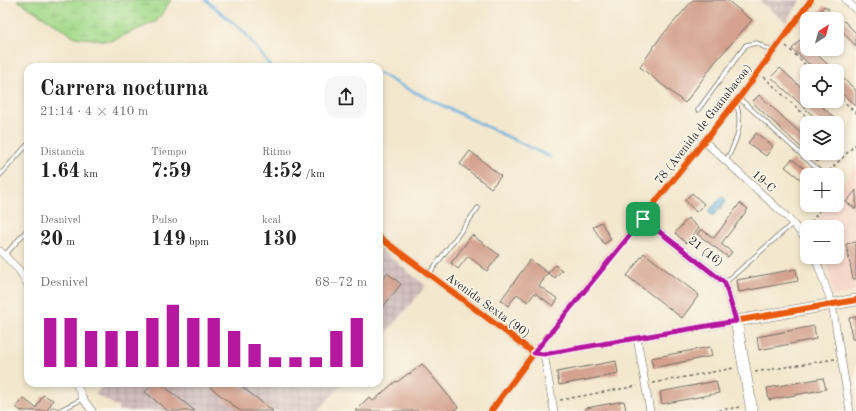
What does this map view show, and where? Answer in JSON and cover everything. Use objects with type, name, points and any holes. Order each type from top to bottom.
[{"type":"street","name":"78 (Avenida de Guanabacoa)","points":[[491,411],[534,353],[737,100],[811,0]]},
{"type":"street","points":[[846,0],[856,10]]},
{"type":"street","name":"19-C","points":[[704,141],[793,223],[800,232]]},
{"type":"street","name":"21 (16)","points":[[643,219],[725,283],[736,321],[752,408]]},
{"type":"street","name":"Avenida Sexta (90)","points":[[383,240],[534,353],[544,354],[856,300]]},
{"type":"street","points":[[2,253],[19,270],[24,279]]},
{"type":"street","points":[[818,264],[832,304],[850,411]]},
{"type":"street","points":[[637,338],[650,411]]},
{"type":"street","points":[[544,354],[554,411]]},
{"type":"street","points":[[78,387],[83,399],[92,411]]},
{"type":"lane","points":[[698,110],[746,45],[757,43],[773,52]]},
{"type":"lane","points":[[726,161],[736,143],[739,132],[739,111],[737,100]]},
{"type":"lane","points":[[737,100],[817,168]]},
{"type":"lane","points":[[0,175],[24,148]]},
{"type":"lane","points":[[428,275],[478,208]]},
{"type":"lane","points":[[725,283],[793,223]]},
{"type":"lane","points":[[2,253],[24,233]]},
{"type":"lane","points":[[53,409],[58,411],[83,399]]},
{"type":"path","points":[[780,40],[805,64]]},
{"type":"path","points":[[758,72],[805,116]]},
{"type":"path","points":[[844,102],[856,113]]},
{"type":"path","points":[[832,168],[856,144]]},
{"type":"path","points":[[746,374],[841,358]]},
{"type":"path","points":[[713,411],[752,408]]},
{"type":"shaded area","points":[[758,0],[801,0],[786,22]]},
{"type":"shaded area","points":[[856,165],[856,292],[833,296],[827,264],[844,264],[844,220],[820,220],[819,217],[823,212],[844,212],[844,182]]},
{"type":"shaded area","points":[[383,251],[426,286],[383,336]]},
{"type":"shaded area","points":[[102,387],[339,387],[318,411],[118,411],[118,407],[95,394]]},
{"type":"green space","points":[[17,0],[171,0],[157,21],[111,41],[75,37]]},
{"type":"water","points":[[722,196],[727,201],[713,216],[708,212]]},
{"type":"building","points":[[693,0],[727,0],[752,20],[715,62],[685,103],[640,67],[659,39]]},
{"type":"building","points":[[824,6],[829,9],[827,12],[819,12]]},
{"type":"building","points":[[844,21],[856,33],[856,46],[844,33]]},
{"type":"building","points":[[800,40],[800,56],[819,56],[827,64],[809,64],[792,49]]},
{"type":"building","points":[[780,68],[800,87],[800,104],[771,77]]},
{"type":"building","points":[[844,79],[856,90],[856,106],[844,95]]},
{"type":"building","points":[[759,95],[800,133],[800,147],[752,102]]},
{"type":"building","points":[[805,108],[824,108],[832,116],[813,116]]},
{"type":"building","points":[[756,133],[773,146],[766,156],[748,143]]},
{"type":"building","points":[[470,151],[501,176],[491,188],[460,164]]},
{"type":"building","points":[[792,159],[803,168],[800,168],[800,179],[785,167]]},
{"type":"building","points":[[856,190],[856,209],[846,202]]},
{"type":"building","points":[[692,193],[704,204],[696,212],[685,200]]},
{"type":"building","points":[[740,203],[748,209],[721,244],[732,252],[728,257],[697,234],[701,229],[714,238]]},
{"type":"building","points":[[688,218],[699,228],[686,243],[675,233]]},
{"type":"building","points":[[601,222],[611,239],[604,244],[593,227]]},
{"type":"building","points":[[472,235],[499,255],[487,271],[468,256],[458,269],[451,263]]},
{"type":"building","points":[[856,242],[856,279],[853,279],[846,244]]},
{"type":"building","points":[[644,253],[699,295],[682,318],[627,276]]},
{"type":"building","points":[[530,260],[548,273],[539,286],[558,299],[553,306],[535,293],[528,302],[517,294],[508,306],[501,300]]},
{"type":"building","points":[[555,265],[562,270],[555,278],[548,273]]},
{"type":"building","points":[[796,269],[798,281],[739,292],[737,280]]},
{"type":"building","points":[[387,273],[401,284],[383,307],[383,278]]},
{"type":"building","points":[[856,317],[856,339],[852,339],[849,318]]},
{"type":"building","points":[[814,326],[816,339],[759,350],[757,337]]},
{"type":"building","points":[[710,347],[712,356],[653,368],[651,358]]},
{"type":"building","points":[[616,361],[618,374],[559,385],[557,372]]},
{"type":"building","points":[[422,364],[458,407],[454,411],[355,411],[369,397],[373,401],[396,381],[397,382],[409,373],[410,374]]},
{"type":"building","points":[[823,378],[826,389],[769,400],[767,388]]},
{"type":"building","points":[[716,381],[719,393],[662,404],[660,392]]},
{"type":"building","points":[[149,387],[165,387],[195,411],[168,411],[145,392]]},
{"type":"building","points":[[210,387],[242,387],[273,411],[240,411]]},
{"type":"building","points":[[43,395],[53,400],[47,411],[21,411],[16,407],[23,398],[36,408]]},
{"type":"building","points":[[624,401],[626,411],[586,411],[586,408]]},
{"type":"waterway","points":[[206,0],[244,32],[268,63]]},
{"type":"waterway","points":[[383,75],[398,84],[550,157]]},
{"type":"cycle path","points":[[491,411],[534,353],[739,98],[811,0]]},
{"type":"cycle path","points":[[383,240],[534,353],[544,354],[856,300]]},
{"type":"route","points":[[643,219],[725,283],[736,321],[544,354],[534,353],[570,308],[643,219]]}]
